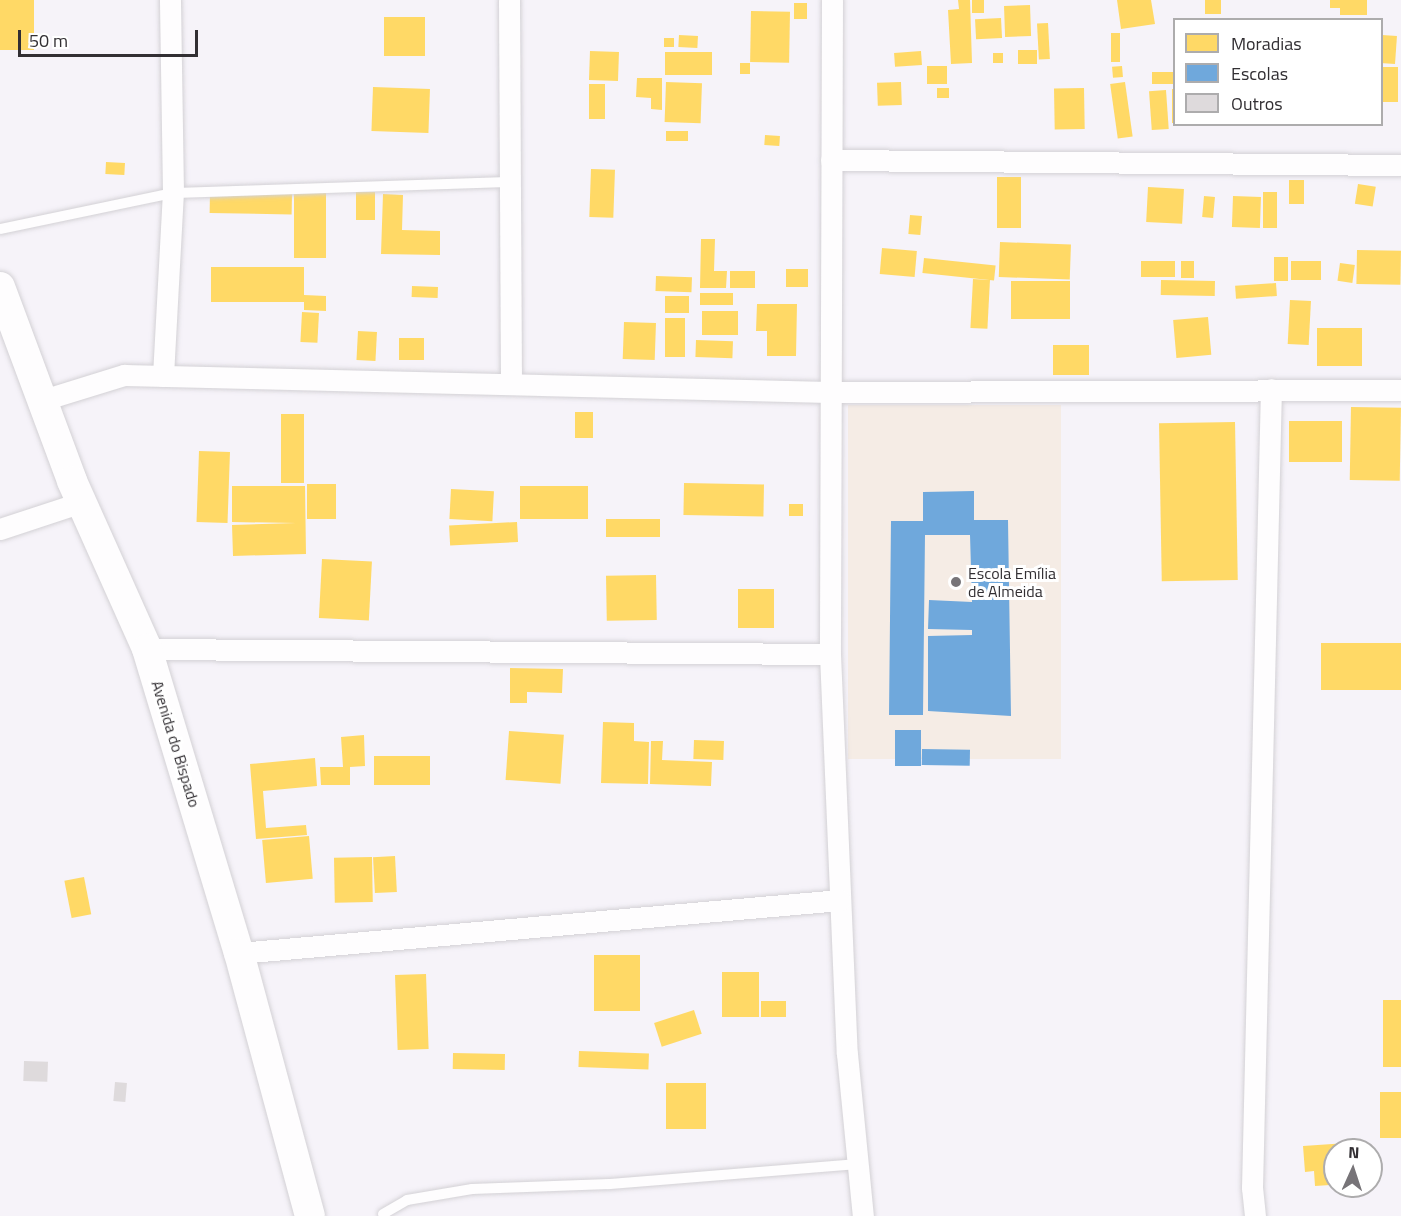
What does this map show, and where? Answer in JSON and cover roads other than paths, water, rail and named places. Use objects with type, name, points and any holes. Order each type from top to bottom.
[{"type":"main road","name":"Avenida do Bispado","points":[[0,287],[81,502],[147,649],[239,953],[310,1216]]},
{"type":"street","points":[[163,376],[173,194],[171,0]]},
{"type":"street","points":[[509,0],[511,384]]},
{"type":"street","points":[[832,0],[830,654],[847,1054],[863,1216]]},
{"type":"street","points":[[831,160],[1401,165]]},
{"type":"street","points":[[44,400],[124,375],[830,392],[1401,390]]},
{"type":"street","points":[[1255,1216],[1251,1188],[1271,389]]},
{"type":"street","points":[[0,529],[81,502]]},
{"type":"street","points":[[147,649],[830,654]]},
{"type":"street","points":[[239,953],[840,900]]},
{"type":"lane","points":[[0,230],[173,194],[510,182]]},
{"type":"lane","points":[[384,1214],[407,1200],[472,1189],[609,1184],[859,1164]]},
{"type":"place","name":"Escola Emília de Almeida","points":[[956,582]]}]
